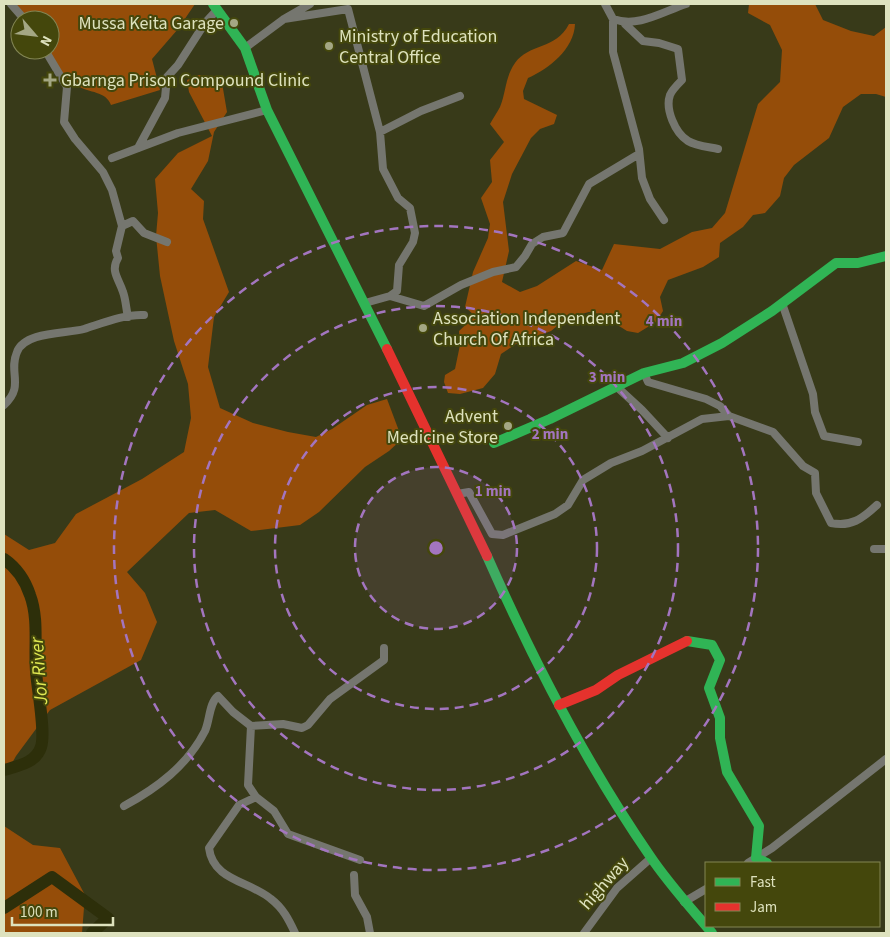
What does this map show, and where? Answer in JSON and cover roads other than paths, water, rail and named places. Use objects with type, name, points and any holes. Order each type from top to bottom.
[{"type":"main road","points":[[215,8],[245,48],[267,110],[330,240],[365,303],[518,626],[559,706],[595,772],[651,858],[684,902],[705,925]]},
{"type":"main road","points":[[494,443],[644,374],[683,363],[722,343],[782,303],[836,263],[858,263],[886,256]]},
{"type":"main road","points":[[559,706],[596,690],[618,675],[685,641],[712,644],[720,660],[709,688],[720,718],[720,738],[727,772],[759,826],[752,861]]},
{"type":"street","points":[[245,48],[284,19],[310,4]]},
{"type":"street","points":[[605,4],[613,19],[613,52],[628,103],[630,122],[639,154],[642,178],[650,199],[664,220]]},
{"type":"street","points":[[625,24],[642,21],[686,4]]},
{"type":"street","points":[[138,148],[165,98],[167,77],[178,65],[215,8]]},
{"type":"street","points":[[284,19],[348,9],[380,132],[383,169],[398,198],[410,208],[416,233],[413,242],[399,265],[397,291],[390,296],[365,303]]},
{"type":"street","points":[[613,19],[625,24],[643,41],[659,43],[678,49],[682,80],[670,94],[668,105],[674,123],[679,133],[688,141],[718,150]]},
{"type":"street","points":[[51,60],[67,87],[64,122],[75,139],[103,172],[112,190],[122,226],[116,251],[118,258],[114,265],[116,280],[123,292],[128,316]]},
{"type":"street","points":[[380,132],[421,111],[460,96]]},
{"type":"street","points":[[112,158],[178,133],[267,110]]},
{"type":"street","points":[[390,296],[424,306],[461,284],[493,272],[516,267],[532,244],[543,238],[563,233],[590,184],[639,154]]},
{"type":"street","points":[[122,226],[132,221],[144,232],[167,242]]},
{"type":"street","points":[[782,303],[814,394],[815,412],[824,436],[858,442]]},
{"type":"street","points":[[4,405],[12,398],[16,386],[15,359],[17,350],[22,344],[51,333],[83,329],[128,316],[144,316]]},
{"type":"street","points":[[644,374],[648,382],[689,392],[706,399],[720,406],[729,416]]},
{"type":"street","points":[[617,387],[668,438]]},
{"type":"street","points":[[457,494],[469,492],[492,534],[502,535],[555,514],[568,505],[583,480],[612,463],[668,438],[702,419],[729,416],[773,432],[803,466],[815,473],[816,493],[831,523],[845,526],[862,518],[877,505]]},
{"type":"street","points":[[874,549],[886,549]]},
{"type":"street","points":[[124,806],[153,790],[180,766],[203,734],[210,719],[213,700],[218,696],[232,712],[251,726],[262,727],[283,724],[302,728],[308,725],[330,699],[384,660],[384,648]]},
{"type":"street","points":[[251,726],[248,785],[256,797],[274,811],[288,834],[313,841],[360,860]]},
{"type":"street","points":[[752,861],[772,848],[886,760]]},
{"type":"street","points":[[256,797],[239,805],[209,848],[210,860],[219,871],[270,898],[287,916],[295,933]]},
{"type":"street","name":"highway","points":[[584,933],[617,888],[651,858]]},
{"type":"street","points":[[354,875],[355,895],[358,905],[367,917],[370,933]]},
{"type":"street","points":[[684,902],[705,890]]},
{"type":"waterway","name":"Jor River","points":[[4,559],[17,570],[23,579],[33,604],[36,671],[42,731],[41,747],[35,757],[26,763],[4,770]]},
{"type":"waterway","name":"Jor River","points":[[4,908],[52,877],[108,918],[92,933]]},
{"type":"place","name":"Mussa Keita Garage","points":[[234,23]]},
{"type":"place","name":"Ministry of Education Central Office","points":[[329,46]]},
{"type":"place","name":"Gbarnga Prison Compound Clinic","points":[[50,80]]},
{"type":"place","name":"Association Independent Church Of Africa","points":[[423,328]]},
{"type":"place","name":"Advent Medicine Store","points":[[508,426]]}]
